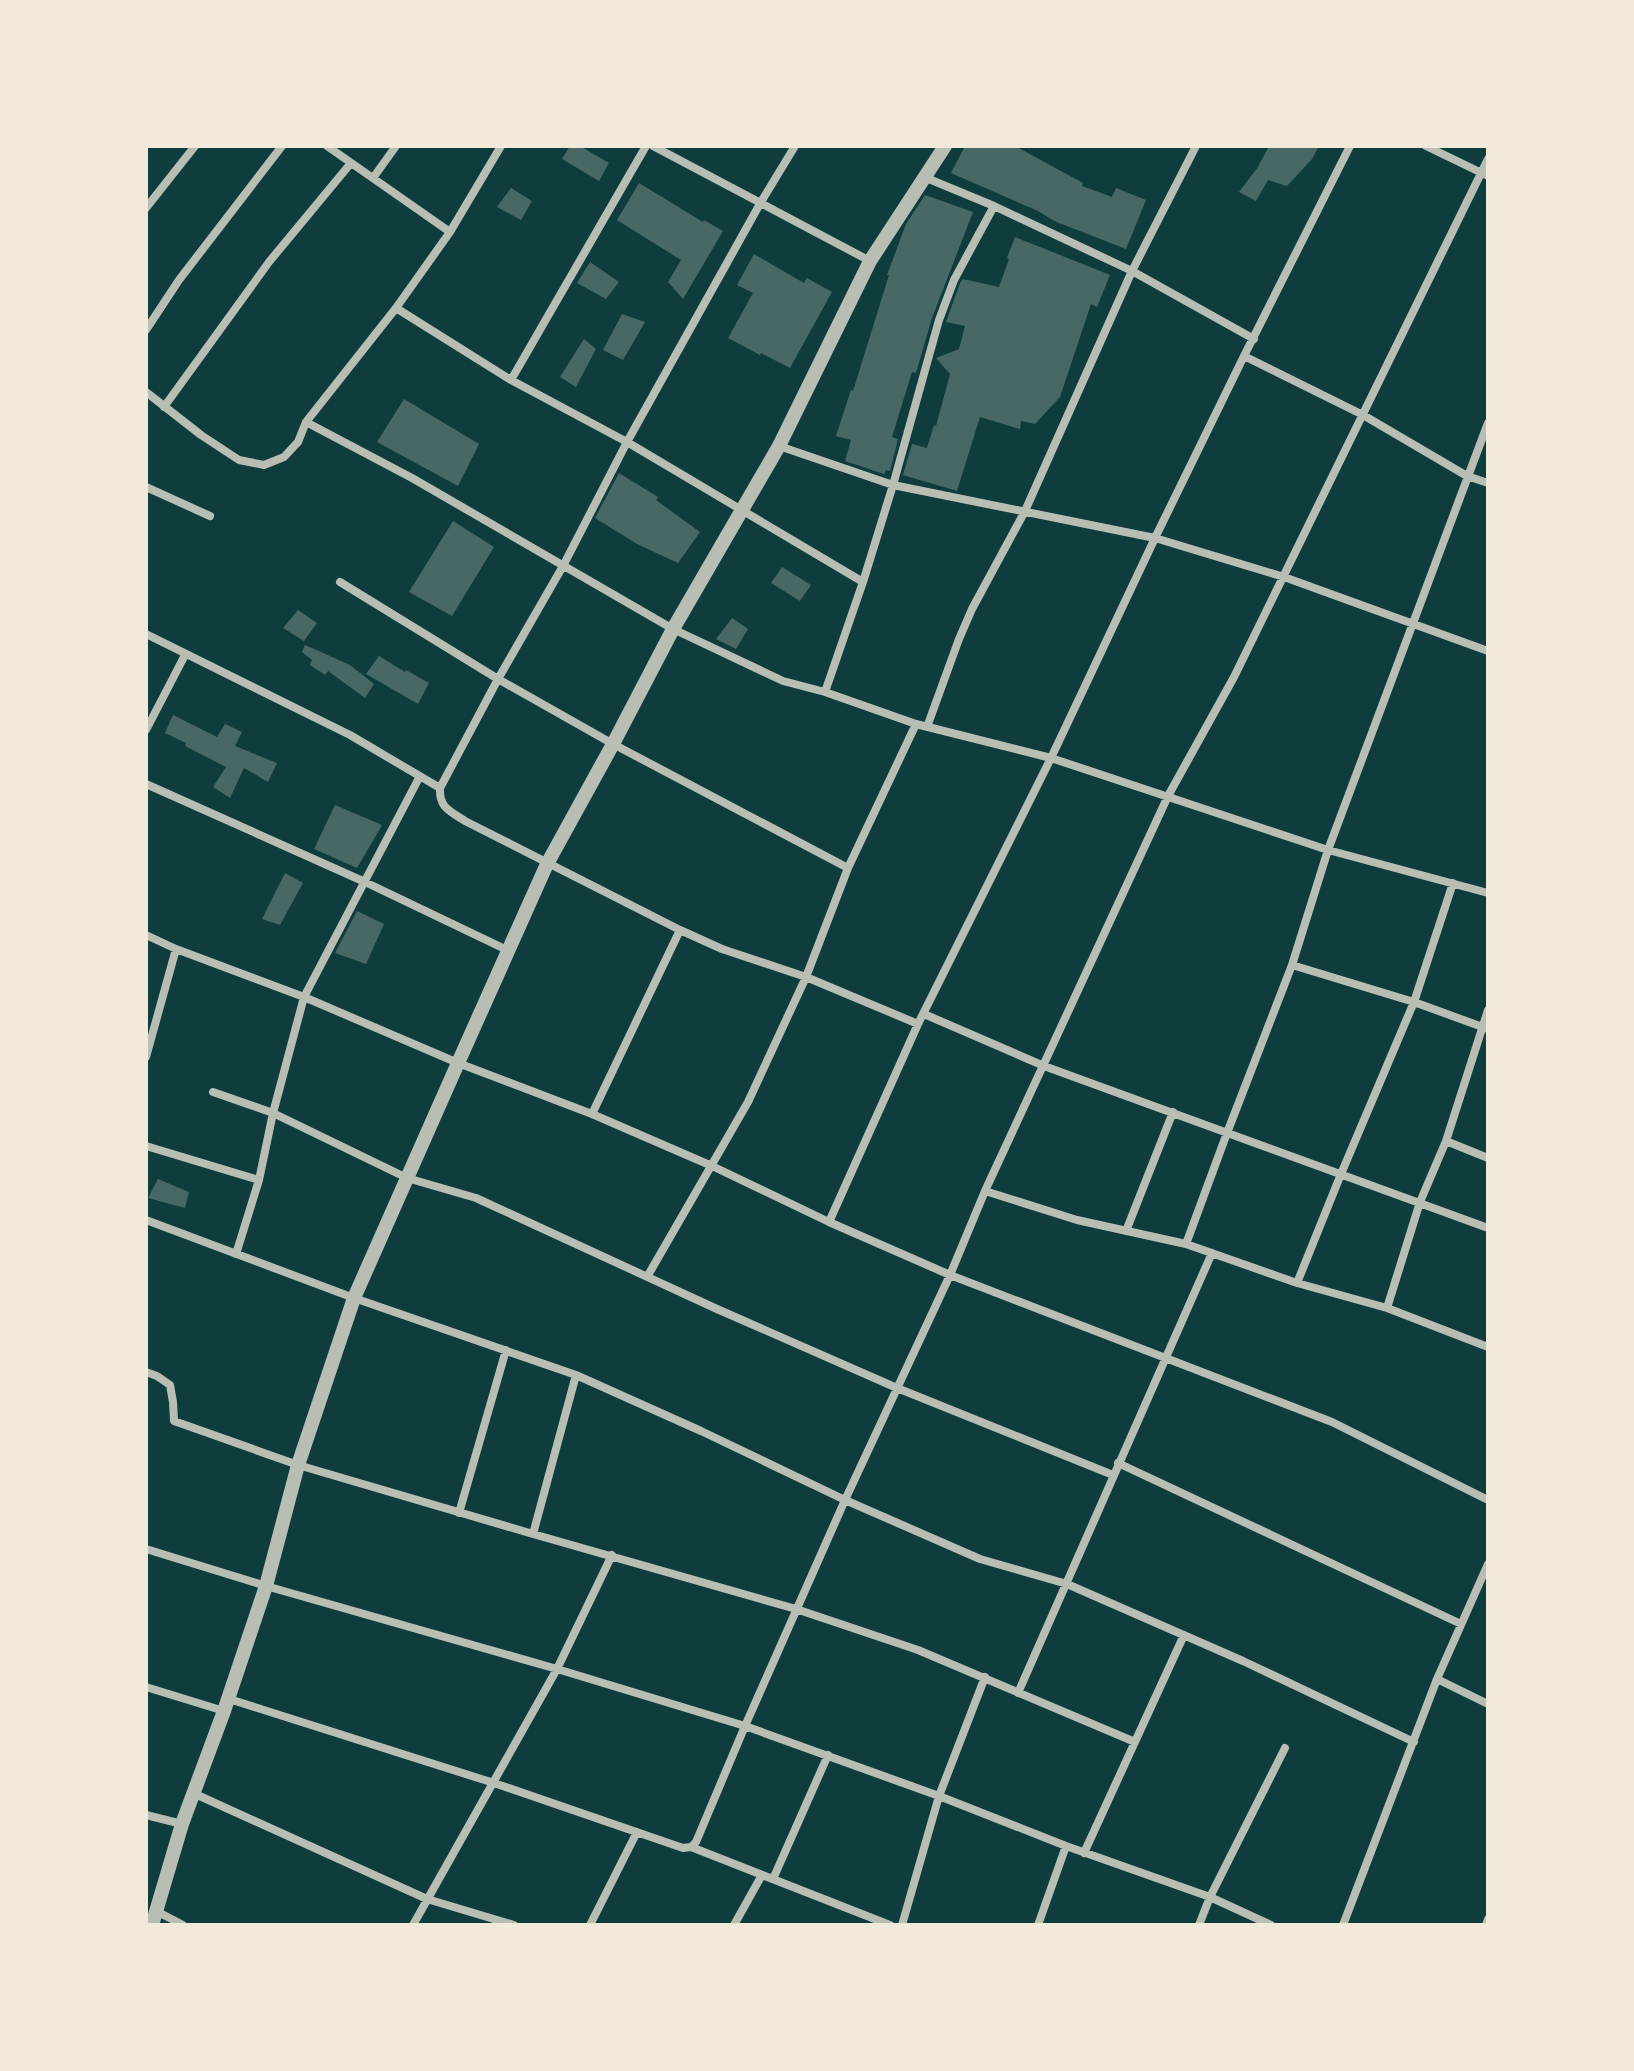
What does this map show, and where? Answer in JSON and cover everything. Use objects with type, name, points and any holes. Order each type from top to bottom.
[{"type":"street","points":[[146,208],[195,146]]},
{"type":"street","points":[[146,330],[179,280],[282,146]]},
{"type":"street","points":[[327,146],[450,232]]},
{"type":"street","points":[[373,178],[396,146]]},
{"type":"street","points":[[146,392],[239,460],[264,465],[284,457],[298,442],[306,422],[396,308],[450,232],[501,146]]},
{"type":"street","points":[[511,380],[646,146]]},
{"type":"street","points":[[653,146],[870,261]]},
{"type":"street","points":[[795,146],[627,442],[563,566],[440,788],[439,799],[446,808],[547,864],[680,930],[722,949],[806,977],[918,1024]]},
{"type":"street","points":[[183,1925],[154,1918],[182,1824],[266,1586],[298,1465],[354,1298],[547,864],[673,629],[779,446],[870,261],[945,146]]},
{"type":"street","points":[[927,727],[972,609],[1025,511],[1132,271],[1196,146]]},
{"type":"street","points":[[829,1222],[918,1024],[1350,146]]},
{"type":"street","points":[[1426,146],[1485,174]]},
{"type":"street","points":[[691,1847],[696,1842],[796,1609],[950,1275],[985,1191],[1168,796],[1234,677],[1485,174],[1488,159]]},
{"type":"street","points":[[164,407],[269,262],[351,163]]},
{"type":"street","points":[[924,177],[994,206],[1132,271],[1254,339]]},
{"type":"street","points":[[825,692],[893,485],[939,320],[954,280],[994,206]]},
{"type":"street","points":[[396,308],[511,380],[627,442],[863,582]]},
{"type":"street","points":[[1244,356],[1363,415],[1467,476],[1488,483]]},
{"type":"street","points":[[306,422],[412,478],[673,629],[783,681],[825,692],[916,724],[1051,758],[1328,850],[1488,893]]},
{"type":"street","points":[[1186,1244],[1292,965],[1328,850],[1488,423]]},
{"type":"street","points":[[779,446],[893,485],[1155,538],[1284,577],[1488,651]]},
{"type":"street","points":[[146,487],[210,516]]},
{"type":"street","points":[[340,582],[498,679],[613,744],[848,868]]},
{"type":"street","points":[[146,634],[350,735],[440,788]]},
{"type":"street","points":[[146,730],[185,655]]},
{"type":"street","points":[[647,1277],[748,1102],[806,977],[848,868],[916,724]]},
{"type":"street","points":[[236,1254],[259,1180],[273,1113],[304,997],[420,776]]},
{"type":"street","points":[[146,784],[365,882],[509,951]]},
{"type":"street","points":[[1297,1283],[1414,1002],[1453,883]]},
{"type":"street","points":[[592,1114],[680,930]]},
{"type":"street","points":[[146,935],[304,997],[458,1063],[592,1114],[950,1275],[1332,1422],[1488,1500]]},
{"type":"street","points":[[146,1057],[176,949]]},
{"type":"street","points":[[1292,965],[1414,1002],[1485,1028]]},
{"type":"street","points":[[1387,1308],[1420,1202],[1446,1141],[1485,1028],[1488,1010]]},
{"type":"street","points":[[924,1014],[1044,1066],[1488,1228]]},
{"type":"street","points":[[213,1092],[273,1113],[407,1178],[476,1198],[897,1388],[1113,1475]]},
{"type":"street","points":[[1126,1231],[1173,1112]]},
{"type":"street","points":[[1446,1141],[1488,1158]]},
{"type":"street","points":[[146,1146],[259,1180]]},
{"type":"street","points":[[985,1191],[1077,1220],[1186,1244],[1297,1283],[1387,1308],[1488,1347]]},
{"type":"street","points":[[146,1220],[354,1298],[576,1375],[845,1500],[980,1559],[1067,1584],[1414,1742]]},
{"type":"street","points":[[1018,1693],[1212,1253]]},
{"type":"street","points":[[459,1513],[506,1350]]},
{"type":"street","points":[[146,1372],[170,1385],[174,1421],[298,1465],[796,1609],[918,1650],[1135,1742]]},
{"type":"street","points":[[533,1534],[576,1375]]},
{"type":"street","points":[[1118,1463],[1461,1624]]},
{"type":"street","points":[[146,1549],[745,1726],[1210,1897],[1271,1925]]},
{"type":"street","points":[[413,1925],[557,1669],[612,1555]]},
{"type":"street","points":[[1343,1925],[1437,1679],[1488,1564]]},
{"type":"street","points":[[1084,1853],[1184,1635]]},
{"type":"street","points":[[902,1925],[939,1796],[985,1677]]},
{"type":"street","points":[[1437,1679],[1488,1704]]},
{"type":"street","points":[[146,1687],[226,1705],[494,1783],[683,1848],[691,1847],[890,1925]]},
{"type":"street","points":[[1199,1925],[1285,1748]]},
{"type":"street","points":[[773,1879],[828,1755]]},
{"type":"street","points":[[193,1793],[427,1899],[514,1925]]},
{"type":"street","points":[[146,1815],[182,1824]]},
{"type":"street","points":[[590,1925],[637,1832]]},
{"type":"street","points":[[1038,1925],[1066,1846]]},
{"type":"street","points":[[734,1925],[762,1875]]},
{"type":"building","points":[[570,146],[580,146],[609,163],[599,181],[562,159]]},
{"type":"building","points":[[965,146],[1015,146],[1083,183],[1082,186],[1112,197],[1116,188],[1146,200],[1126,249],[1054,221],[951,173]]},
{"type":"building","points":[[1269,146],[1319,146],[1312,159],[1287,186],[1268,180],[1256,201],[1239,192]]},
{"type":"building","points":[[639,183],[723,231],[683,299],[668,282],[681,260],[617,220]]},
{"type":"building","points":[[511,188],[532,201],[521,220],[497,207]]},
{"type":"building","points":[[925,195],[973,212],[932,318],[916,373],[912,372],[892,437],[898,439],[890,471],[886,470],[884,474],[845,461],[851,440],[836,436],[853,391],[887,275],[906,224]]},
{"type":"building","points":[[1015,237],[1110,275],[1097,307],[1091,304],[1060,397],[1035,424],[1021,421],[1020,429],[980,417],[957,491],[903,475],[912,444],[927,448],[936,426],[950,374],[936,358],[959,349],[965,326],[946,322],[960,283],[963,279],[999,287]]},
{"type":"building","points":[[754,254],[804,283],[807,278],[832,292],[790,368],[728,338],[753,293],[737,285]]},
{"type":"building","points":[[590,262],[619,282],[606,299],[577,283]]},
{"type":"building","points":[[622,314],[645,322],[623,360],[603,350]]},
{"type":"building","points":[[584,339],[596,349],[576,387],[560,377]]},
{"type":"building","points":[[404,399],[479,444],[458,486],[377,442]]},
{"type":"building","points":[[619,473],[658,497],[656,500],[700,532],[678,563],[637,544],[595,518]]},
{"type":"building","points":[[453,521],[494,547],[452,616],[409,592]]},
{"type":"building","points":[[782,567],[811,585],[800,601],[771,583]]},
{"type":"building","points":[[298,610],[317,623],[304,641],[283,628]]},
{"type":"building","points":[[732,618],[748,629],[736,649],[716,639]]},
{"type":"building","points":[[305,645],[350,665],[374,684],[365,698],[328,671],[325,675],[310,665],[312,660],[302,652]]},
{"type":"building","points":[[379,656],[429,683],[418,704],[366,674]]},
{"type":"building","points":[[173,715],[217,737],[225,724],[242,732],[235,746],[277,763],[268,782],[244,768],[230,798],[213,787],[226,767],[165,733]]},
{"type":"building","points":[[335,805],[382,825],[357,868],[314,849]]},
{"type":"building","points":[[285,873],[303,883],[280,925],[262,919]]},
{"type":"building","points":[[357,911],[384,924],[366,964],[335,953]]},
{"type":"building","points":[[158,1179],[189,1192],[185,1208],[148,1198]]}]
